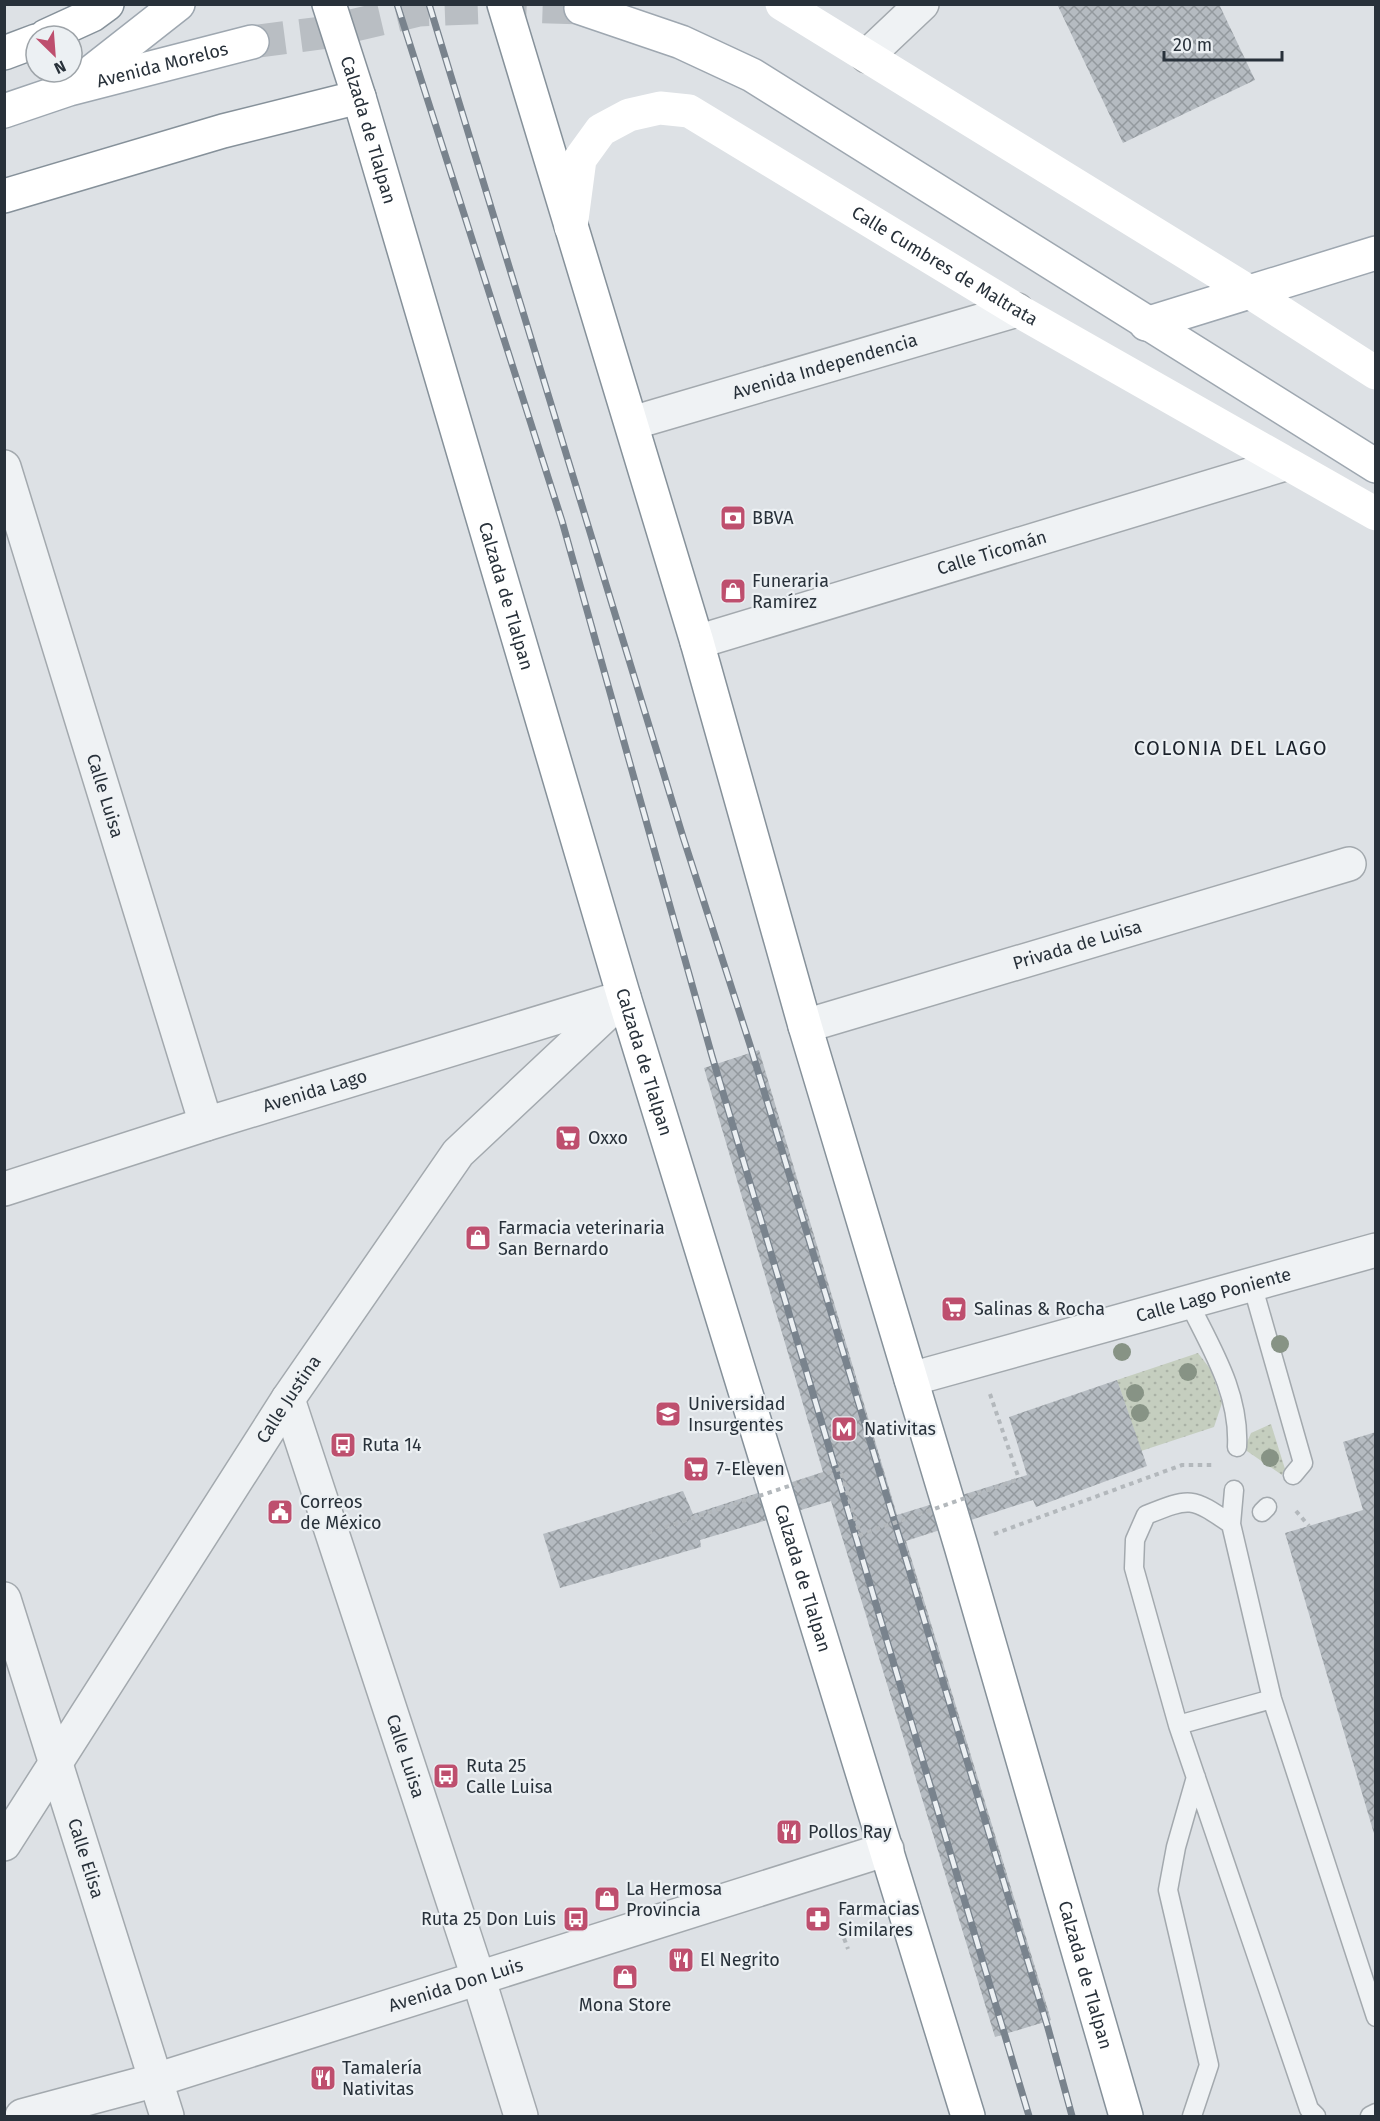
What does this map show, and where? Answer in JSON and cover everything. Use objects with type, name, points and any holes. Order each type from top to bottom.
[{"type":"main road","points":[[72,24],[92,15],[106,4]]},
{"type":"main road","points":[[69,89],[178,4]]},
{"type":"main road","name":"Calzada de Tlalpan","points":[[329,4],[359,97],[624,997],[969,2116]]},
{"type":"main road","name":"Calzada de Tlalpan","points":[[504,4],[697,642],[805,1026],[961,1546],[1126,2116]]},
{"type":"main road","points":[[782,4],[1248,291],[1376,373]]},
{"type":"main road","points":[[581,8],[681,42],[752,75],[1376,466]]},
{"type":"main road","name":"Avenida Morelos","points":[[4,111],[69,89],[252,42]]},
{"type":"main road","points":[[4,52],[24,45]]},
{"type":"main road","points":[[4,196],[223,131],[359,97]]},
{"type":"main road","name":"Calle Cumbres de Maltrata","points":[[571,227],[580,159],[601,130],[629,116],[660,108],[689,111],[1017,310],[1376,514]]},
{"type":"main road","points":[[1146,324],[1376,253]]},
{"type":"street","points":[[867,56],[922,4]]},
{"type":"street","name":"Avenida Independencia","points":[[632,423],[1017,310]]},
{"type":"street","name":"Calle Ticomán","points":[[697,642],[1285,464]]},
{"type":"street","name":"Calle Luisa","points":[[4,467],[206,1124]]},
{"type":"street","name":"Privada de Luisa","points":[[805,1026],[1349,864]]},
{"type":"street","name":"Avenida Lago","points":[[4,1190],[206,1124],[624,997]]},
{"type":"street","name":"Calle Justina","points":[[4,1844],[288,1399],[458,1153],[624,997]]},
{"type":"street","name":"Calle Lago Poniente","points":[[911,1379],[1376,1250]]},
{"type":"street","name":"Calle Luisa","points":[[288,1399],[478,1977],[521,2116]]},
{"type":"street","name":"Calle Elisa","points":[[4,1599],[167,2116]]},
{"type":"street","name":"Avenida Don Luis","points":[[22,2116],[156,2080],[887,1850]]},
{"type":"lane","points":[[1252,1284],[1303,1463],[1293,1475]]},
{"type":"lane","points":[[1188,1301],[1231,1390],[1238,1430],[1237,1447]]},
{"type":"lane","points":[[1234,1490],[1231,1524],[1272,1699],[1376,2017]]},
{"type":"lane","points":[[1231,1524],[1204,1506],[1182,1501],[1146,1515],[1135,1540],[1134,1568],[1196,1777],[1309,2109],[1316,2116]]},
{"type":"lane","points":[[1179,1725],[1272,1699]]},
{"type":"lane","points":[[1192,2116],[1209,2065],[1168,1890],[1176,1847],[1196,1777]]},
{"type":"lane","points":[[1370,2116],[1376,2113]]},
{"type":"path","points":[[648,1533],[840,1469],[860,1535],[1019,1479],[978,1359]]},
{"type":"path","points":[[961,1546],[1061,1509]]},
{"type":"path","points":[[841,1930],[848,1949]]},
{"type":"green space","points":[[1198,1353],[1211,1370],[1222,1403],[1214,1427],[1141,1451],[1117,1380]]},
{"type":"green space","points":[[1271,1424],[1285,1469],[1282,1475],[1244,1449],[1251,1433]]},
{"type":"building","points":[[1057,4],[1219,4],[1255,80],[1123,143]]},
{"type":"building","name":"Nativitas","points":[[759,1050],[897,1515],[1027,1475],[1009,1417],[1117,1380],[1147,1466],[1036,1507],[1033,1500],[906,1541],[1051,2020],[995,2037],[831,1501],[700,1540],[701,1547],[560,1588],[543,1534],[683,1491],[693,1514],[823,1472],[704,1068]]},
{"type":"building","points":[[1376,1432],[1375,1837],[1285,1533],[1363,1510],[1343,1442]]},
{"type":"tunnel","points":[[252,42],[321,33],[419,10],[524,6],[581,8]]},
{"type":"railway","points":[[397,4],[562,521],[712,1056],[1029,2116]]},
{"type":"railway","points":[[429,4],[683,837],[750,1045],[1048,2028],[1072,2116]]},
{"type":"place","name":"BBVA","points":[[733,518]]},
{"type":"place","name":"Funeraria Ramírez","points":[[733,591]]},
{"type":"place","name":"Oxxo","points":[[568,1138]]},
{"type":"place","name":"Farmacia veterinaria San Bernardo","points":[[478,1238]]},
{"type":"place","name":"Salinas & Rocha","points":[[954,1309]]},
{"type":"place","name":"Universidad Insurgentes","points":[[668,1414]]},
{"type":"place","name":"Nativitas","points":[[844,1429]]},
{"type":"place","name":"Ruta 14","points":[[343,1445]]},
{"type":"place","name":"7-Eleven","points":[[696,1469]]},
{"type":"place","name":"Correos de México","points":[[280,1512]]},
{"type":"place","name":"Ruta 25 Calle Luisa","points":[[446,1776]]},
{"type":"place","name":"Pollos Ray","points":[[789,1832]]},
{"type":"place","name":"La Hermosa Provincia","points":[[607,1899]]},
{"type":"place","name":"Ruta 25 Don Luis","points":[[576,1919]]},
{"type":"place","name":"Farmacias Similares","points":[[818,1919]]},
{"type":"place","name":"El Negrito","points":[[681,1960]]},
{"type":"place","name":"Mona Store","points":[[625,1977]]},
{"type":"place","name":"Tamalería Nativitas","points":[[323,2078]]},
{"type":"district","name":"COLONIA DEL LAGO","points":[[1231,748]]}]
